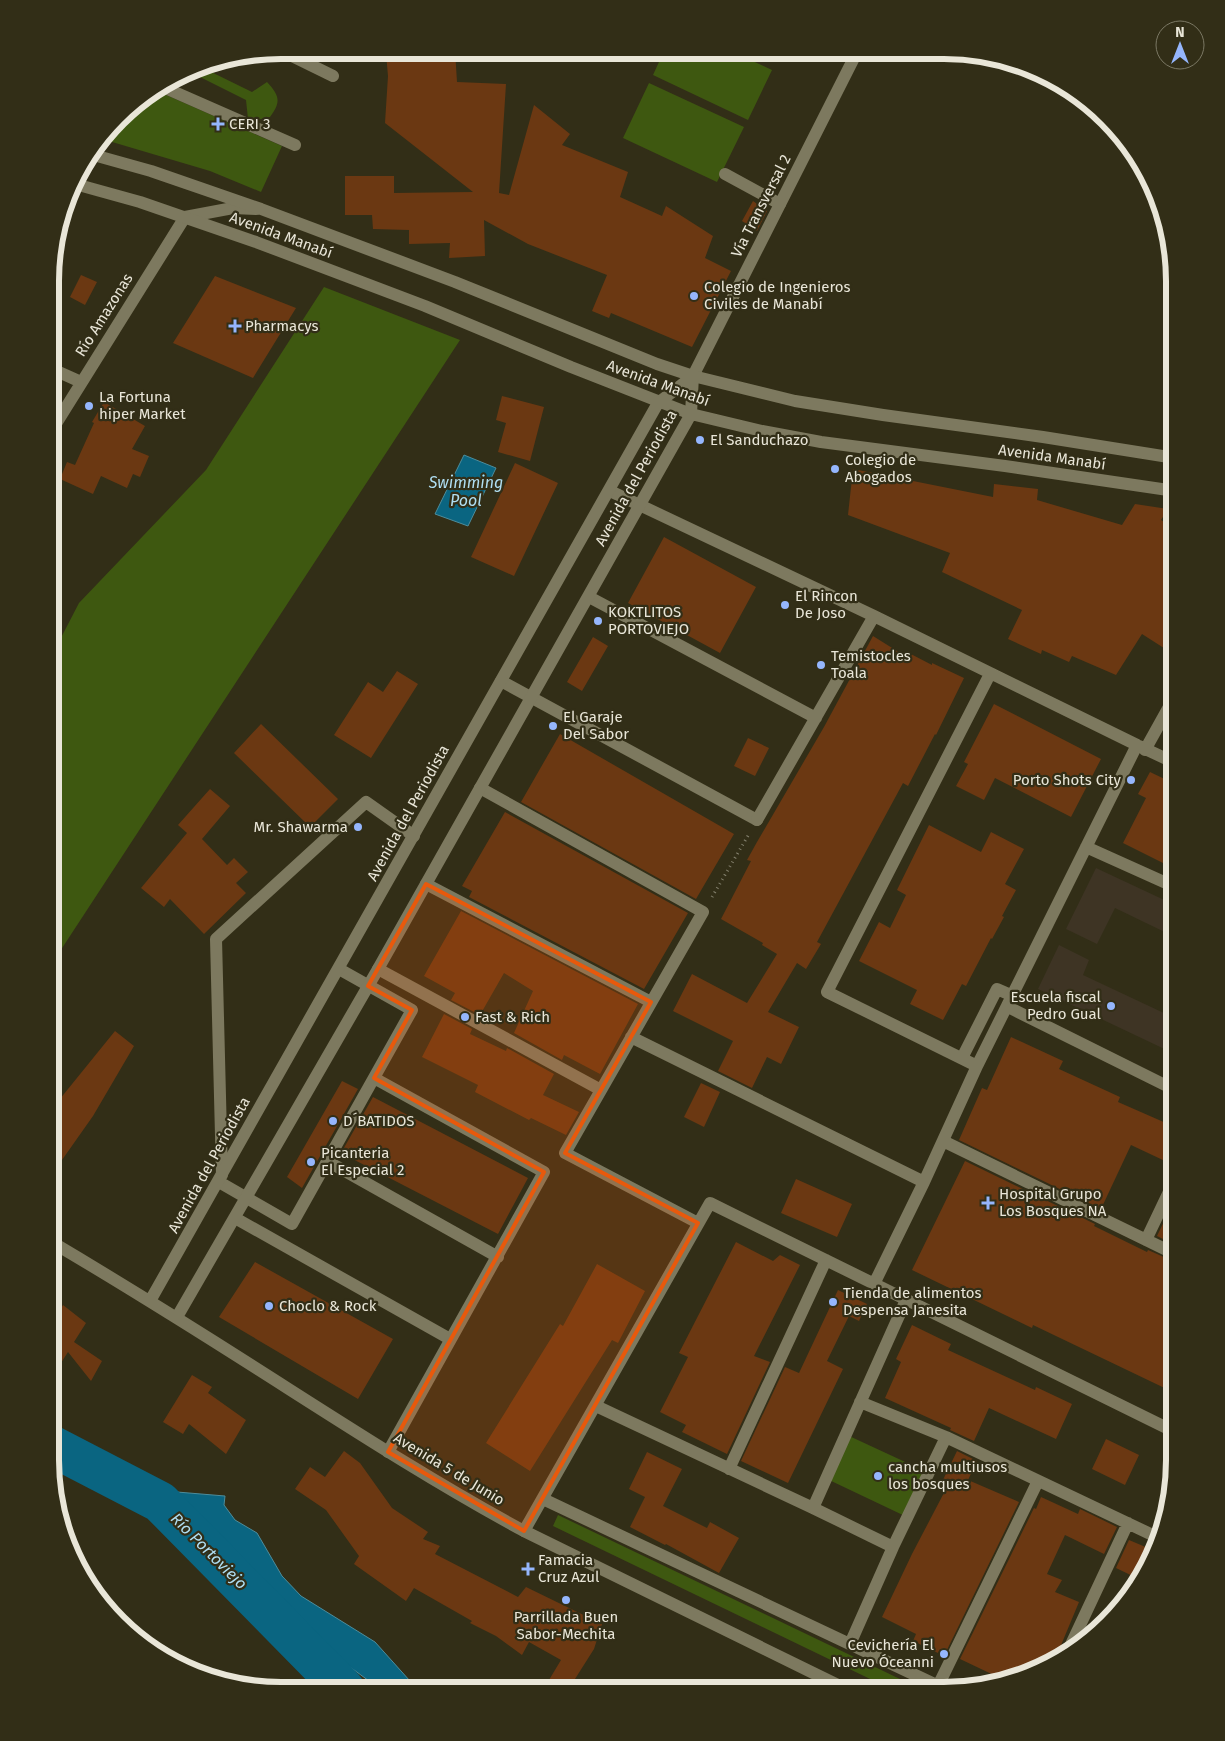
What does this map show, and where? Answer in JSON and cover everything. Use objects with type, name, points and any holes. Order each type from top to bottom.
[{"type":"street","points":[[298,59],[333,76]]},
{"type":"street","name":"Vía Transversal 2","points":[[693,376],[853,59]]},
{"type":"street","points":[[168,89],[295,145]]},
{"type":"street","name":"Avenida Manabí","points":[[97,156],[151,171],[261,209],[455,282],[656,364],[693,376],[795,401],[883,416],[1043,437],[1166,457]]},
{"type":"street","points":[[725,174],[780,204]]},
{"type":"street","name":"Avenida Manabí","points":[[80,186],[185,217],[425,306],[691,414],[762,431],[821,442],[1166,490]]},
{"type":"street","name":"Avenida Manabí","points":[[185,217],[233,208],[261,209]]},
{"type":"street","name":"Río Amazonas","points":[[59,418],[185,217]]},
{"type":"street","points":[[59,372],[81,382]]},
{"type":"street","name":"Avenida del Periodista","points":[[150,1301],[610,491],[658,402],[693,376]]},
{"type":"street","name":"Avenida del Periodista","points":[[177,1318],[378,969],[691,414],[693,376]]},
{"type":"street","points":[[610,491],[874,616],[1166,759]]},
{"type":"street","points":[[588,597],[816,718]]},
{"type":"street","points":[[501,681],[757,820],[874,616]]},
{"type":"street","points":[[977,1066],[827,992],[990,674]]},
{"type":"street","points":[[874,1284],[924,1182],[977,1066],[1086,848],[1141,747],[1166,710]]},
{"type":"street","points":[[480,788],[703,912],[565,1153],[698,1223]]},
{"type":"street","points":[[339,969],[412,1010],[292,1224],[247,1198],[220,1178],[216,939],[366,802],[414,836]]},
{"type":"street","points":[[1086,848],[1166,883]]},
{"type":"street","points":[[426,884],[651,1002]]},
{"type":"street","points":[[378,969],[601,1090]]},
{"type":"street","points":[[962,1058],[997,989],[1010,1001],[1166,1085]]},
{"type":"street","points":[[631,1037],[924,1182]]},
{"type":"street","points":[[374,1078],[544,1172],[388,1452]]},
{"type":"street","points":[[943,1141],[1166,1250]]},
{"type":"street","points":[[327,1161],[498,1257]]},
{"type":"street","points":[[1146,1240],[1166,1198]]},
{"type":"street","points":[[524,1531],[710,1203],[1166,1428]]},
{"type":"street","points":[[235,1218],[450,1340]]},
{"type":"street","name":"Avenida 5 de Junio","points":[[59,1246],[150,1301],[480,1508],[832,1682]]},
{"type":"street","points":[[729,1469],[826,1260]]},
{"type":"street","points":[[813,1508],[906,1300]]},
{"type":"street","points":[[860,1402],[946,1438],[1153,1535]]},
{"type":"street","points":[[596,1406],[893,1547]]},
{"type":"street","points":[[850,1644],[893,1547],[946,1438]]},
{"type":"street","points":[[946,1682],[1038,1481]]},
{"type":"street","points":[[543,1499],[930,1682]]},
{"type":"street","points":[[1072,1642],[1128,1523]]},
{"type":"path","points":[[703,912],[757,820]]},
{"type":"highlighted area","points":[[426,884],[651,1002],[565,1153],[698,1223],[524,1531],[388,1452],[544,1172],[374,1078],[412,1010],[368,986]]},
{"type":"shaded area","name":"Escuela fiscal Pedro Gual","points":[[1096,868],[1166,901],[1166,933],[1115,908],[1097,944],[1066,929]]},
{"type":"shaded area","name":"Escuela fiscal Pedro Gual","points":[[1059,945],[1089,960],[1083,975],[1166,1014],[1166,1050],[1038,989]]},
{"type":"green space","points":[[660,59],[748,59],[772,70],[748,120],[653,75]]},
{"type":"green space","points":[[209,71],[252,92],[267,82],[278,99],[274,112],[270,117],[262,119],[248,119],[246,100],[197,75]]},
{"type":"green space","points":[[649,83],[744,127],[717,182],[623,138]]},
{"type":"green space","points":[[162,93],[282,146],[261,192],[210,171],[108,141],[134,114]]},
{"type":"green space","points":[[324,287],[460,340],[59,953],[59,642],[79,603],[206,470]]},
{"type":"green space","name":"cancha multiusos los bosques","points":[[847,1435],[929,1473],[907,1517],[827,1479]]},
{"type":"green space","points":[[558,1515],[906,1682],[876,1682],[553,1526]]},
{"type":"water","name":"Swimming Pool","points":[[464,455],[496,468],[468,526],[435,514]]},
{"type":"water","points":[[177,1492],[225,1496],[224,1505],[235,1520],[257,1533],[282,1576],[301,1596],[375,1642],[411,1682],[370,1682],[339,1659],[316,1633],[282,1611],[219,1549],[179,1505]]},
{"type":"building","points":[[387,59],[456,59],[457,82],[506,84],[499,193],[509,195],[534,105],[570,134],[562,145],[628,172],[620,197],[662,216],[666,206],[713,236],[705,258],[731,271],[692,347],[611,313],[609,318],[592,311],[607,275],[528,244],[484,220],[485,256],[449,258],[450,243],[409,244],[409,230],[373,229],[372,215],[345,215],[345,176],[394,176],[394,193],[473,192],[385,123],[388,76]]},
{"type":"building","points":[[753,201],[767,211],[757,231],[742,221]]},
{"type":"building","points":[[81,275],[97,282],[85,305],[70,297]]},
{"type":"building","name":"Pharmacys","points":[[215,276],[296,308],[253,378],[173,343]]},
{"type":"building","points":[[502,396],[544,407],[530,461],[498,452],[506,423],[496,420]]},
{"type":"building","points":[[104,402],[145,426],[132,449],[149,456],[140,477],[133,474],[127,488],[101,476],[93,494],[60,479],[67,462],[75,465],[94,423],[92,422]]},
{"type":"building","points":[[515,463],[558,483],[514,576],[471,557]]},
{"type":"building","points":[[853,469],[993,497],[994,484],[1038,489],[1037,500],[1122,525],[1135,504],[1166,509],[1161,520],[1166,523],[1166,649],[1142,634],[1116,675],[1072,656],[1069,662],[1042,650],[1041,654],[1008,639],[1022,610],[942,572],[950,553],[848,515]]},
{"type":"building","points":[[664,537],[756,587],[720,653],[628,603]]},
{"type":"building","points":[[873,636],[905,656],[907,652],[964,678],[908,786],[903,783],[817,942],[821,944],[806,969],[797,963],[768,1012],[799,1027],[781,1064],[767,1057],[752,1088],[718,1071],[733,1041],[673,1011],[692,974],[747,1003],[777,954],[762,945],[763,943],[721,919],[751,861],[747,860],[824,727]]},
{"type":"building","points":[[593,637],[608,646],[582,691],[567,682]]},
{"type":"building","points":[[397,671],[418,684],[371,758],[334,735],[368,682],[383,692]]},
{"type":"building","points":[[994,704],[1101,759],[1071,817],[995,778],[984,800],[956,786],[968,764],[964,762]]},
{"type":"building","points":[[261,724],[338,799],[310,827],[234,753]]},
{"type":"building","points":[[560,734],[734,834],[696,899],[521,802]]},
{"type":"building","points":[[748,738],[769,748],[755,776],[734,766]]},
{"type":"building","points":[[1150,772],[1166,780],[1166,864],[1123,843],[1146,798],[1138,794]]},
{"type":"building","points":[[210,789],[230,806],[202,839],[227,865],[234,858],[248,872],[236,883],[246,893],[204,934],[170,899],[164,907],[141,888],[187,833],[178,825]]},
{"type":"building","points":[[505,812],[688,913],[644,989],[469,897],[472,891],[462,886]]},
{"type":"building","points":[[929,825],[981,852],[991,832],[1024,849],[1005,884],[1016,890],[1002,916],[1004,917],[966,986],[962,984],[943,1020],[910,1004],[917,990],[859,961],[879,922],[890,928],[906,895],[897,890]]},
{"type":"building","points":[[461,911],[638,1004],[600,1074],[564,1055],[562,1060],[514,1033],[533,991],[504,973],[480,1015],[451,1000],[455,993],[424,976]]},
{"type":"building","points":[[444,1014],[472,1029],[470,1034],[506,1051],[507,1048],[554,1074],[543,1095],[579,1112],[566,1135],[531,1118],[529,1120],[475,1092],[478,1085],[422,1057]]},
{"type":"building","points":[[115,1031],[134,1046],[93,1116],[59,1164],[59,1100]]},
{"type":"building","points":[[1011,1037],[1063,1061],[1059,1069],[1120,1097],[1118,1102],[1166,1123],[1166,1159],[1165,1161],[1131,1145],[1101,1209],[959,1140],[982,1088],[987,1090]]},
{"type":"building","points":[[342,1081],[358,1089],[302,1188],[287,1177]]},
{"type":"building","points":[[701,1083],[720,1092],[704,1127],[684,1117]]},
{"type":"building","points":[[373,1097],[528,1178],[498,1234],[341,1153]]},
{"type":"building","points":[[965,1161],[1095,1224],[1094,1226],[1147,1252],[1148,1250],[1166,1258],[1166,1389],[1033,1325],[1032,1328],[912,1270]]},
{"type":"building","points":[[796,1179],[852,1204],[837,1237],[781,1213]]},
{"type":"building","points":[[1166,1218],[1166,1240],[1157,1236]]},
{"type":"building","points":[[736,1242],[773,1261],[780,1255],[800,1265],[754,1356],[770,1362],[727,1454],[682,1432],[686,1425],[660,1412],[688,1357],[679,1353]]},
{"type":"building","points":[[255,1262],[393,1339],[358,1399],[219,1317]]},
{"type":"building","points":[[597,1264],[645,1291],[618,1343],[612,1340],[530,1471],[486,1443],[560,1324],[563,1326]]},
{"type":"building","points":[[838,1290],[867,1304],[859,1321],[849,1316],[827,1361],[843,1369],[788,1483],[741,1461],[785,1367],[799,1373]]},
{"type":"building","points":[[63,1305],[86,1323],[74,1342],[102,1361],[91,1381],[68,1352],[59,1366],[59,1312]]},
{"type":"building","points":[[912,1325],[951,1344],[948,1350],[1035,1390],[1036,1387],[1072,1404],[1056,1439],[989,1408],[974,1441],[950,1430],[951,1428],[885,1398],[901,1362],[896,1359]]},
{"type":"building","points":[[192,1375],[212,1387],[208,1393],[246,1420],[226,1454],[189,1424],[183,1434],[163,1422]]},
{"type":"building","points":[[1106,1439],[1139,1455],[1125,1485],[1092,1469]]},
{"type":"building","points":[[344,1451],[360,1463],[392,1508],[428,1532],[423,1539],[440,1546],[435,1554],[518,1597],[526,1587],[602,1624],[594,1649],[573,1682],[548,1682],[561,1660],[529,1642],[522,1655],[496,1636],[470,1623],[472,1621],[414,1588],[406,1601],[354,1564],[359,1556],[326,1510],[295,1489],[310,1467],[325,1477]]},
{"type":"building","points":[[957,1451],[977,1461],[968,1480],[1019,1502],[946,1652],[940,1649],[938,1653],[913,1641],[916,1634],[882,1617],[946,1489],[940,1486]]},
{"type":"building","points":[[647,1452],[682,1469],[663,1506],[707,1528],[710,1522],[739,1538],[719,1573],[630,1527],[645,1497],[629,1489]]},
{"type":"building","points":[[1041,1497],[1078,1514],[1080,1509],[1117,1527],[1104,1554],[1065,1535],[1047,1574],[1062,1580],[1055,1592],[1079,1602],[1058,1651],[1030,1665],[996,1676],[960,1659],[1034,1508],[1036,1509]]},
{"type":"building","points":[[1129,1540],[1148,1548],[1134,1576],[1116,1568]]},
{"type":"waterway","name":"Río Portoviejo","points":[[59,1450],[160,1502],[337,1682]]},
{"type":"place","name":"CERI 3","points":[[218,124]]},
{"type":"place","name":"Colegio de Ingenieros Civiles de Manabí","points":[[694,296]]},
{"type":"place","name":"Pharmacys","points":[[235,326]]},
{"type":"place","name":"La Fortuna hiper Market","points":[[89,406]]},
{"type":"place","name":"El Sanduchazo","points":[[700,440]]},
{"type":"place","name":"Colegio de Abogados","points":[[835,469]]},
{"type":"place","name":"El Rincon De Joso","points":[[785,605]]},
{"type":"place","name":"KOKTLITOS PORTOVIEJO","points":[[598,621]]},
{"type":"place","name":"Temistocles Toala","points":[[821,665]]},
{"type":"place","name":"El Garaje Del Sabor","points":[[553,726]]},
{"type":"place","name":"Porto Shots City","points":[[1131,780]]},
{"type":"place","name":"Mr. Shawarma","points":[[358,827]]},
{"type":"place","name":"Escuela fiscal Pedro Gual","points":[[1111,1006]]},
{"type":"place","name":"Fast & Rich","points":[[465,1017]]},
{"type":"place","name":"D´BATIDOS","points":[[333,1121]]},
{"type":"place","name":"Picanteria El Especial 2","points":[[311,1162]]},
{"type":"place","name":"Hospital Grupo Los Bosques NA","points":[[988,1203]]},
{"type":"place","name":"Tienda de alimentos Despensa Janesita","points":[[833,1302]]},
{"type":"place","name":"Choclo & Rock","points":[[269,1306]]},
{"type":"place","name":"cancha multiusos los bosques","points":[[878,1476]]},
{"type":"place","name":"Famacia Cruz Azul","points":[[528,1569]]},
{"type":"place","name":"Parrillada Buen Sabor-Mechita","points":[[566,1600]]},
{"type":"place","name":"Cevichería El Nuevo Óceanni","points":[[944,1654]]}]
